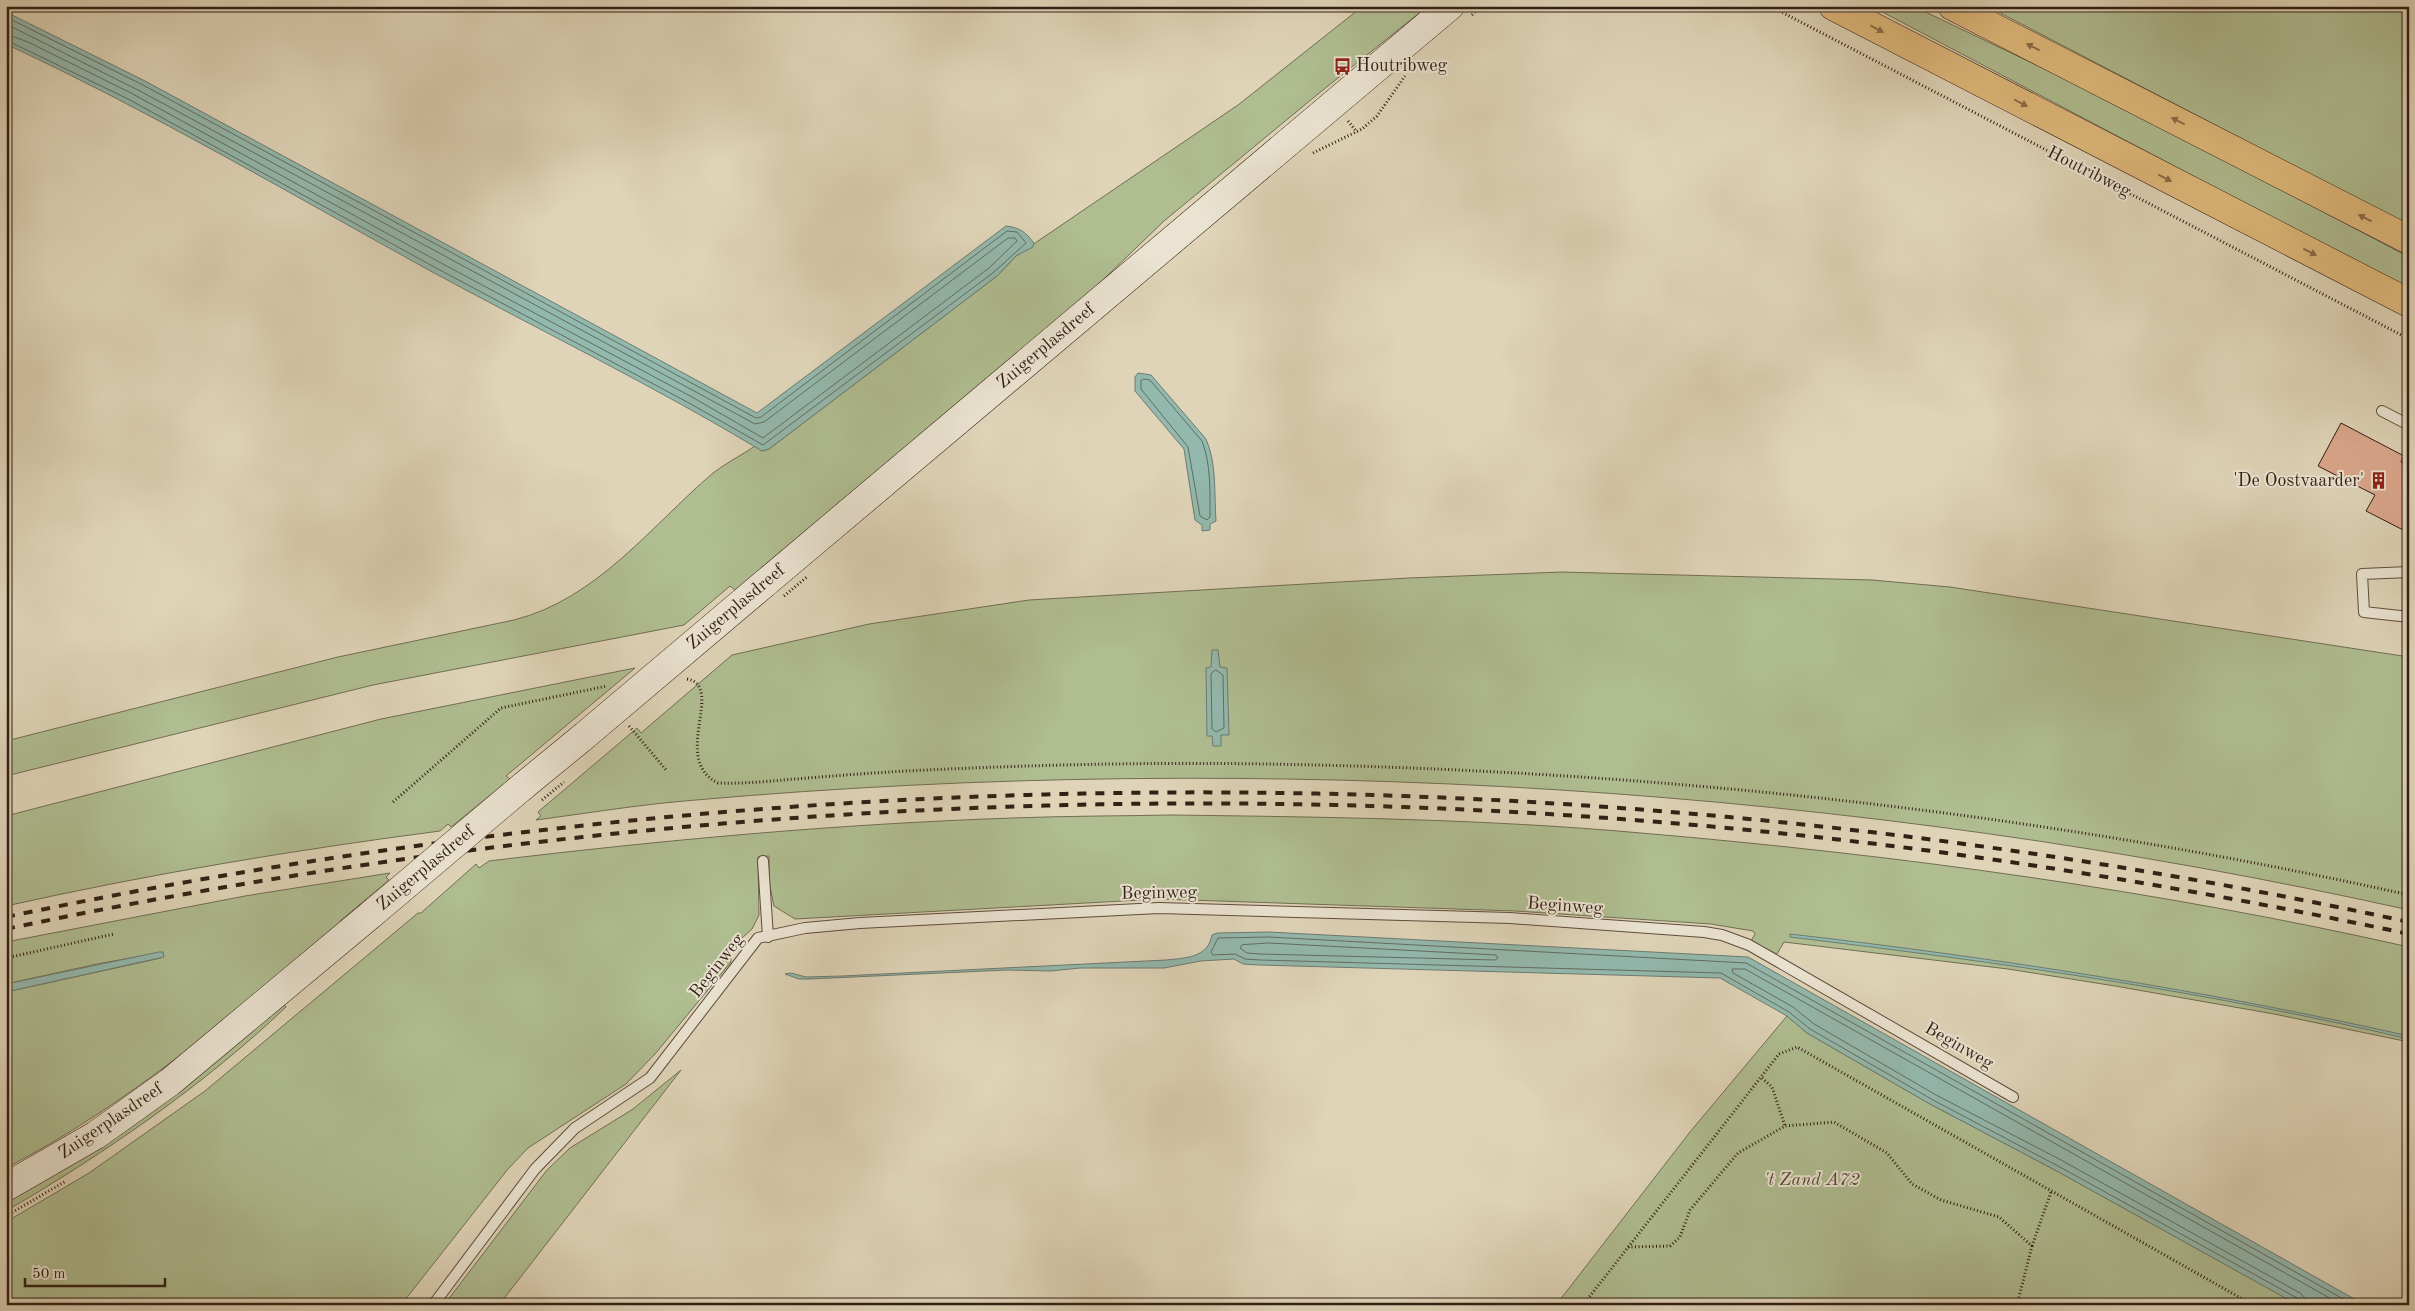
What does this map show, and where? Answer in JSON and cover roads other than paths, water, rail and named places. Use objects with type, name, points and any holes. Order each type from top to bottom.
[{"type":"main road","name":"Zuigerplasdreef","points":[[6,1187],[96,1135],[170,1082],[1450,6]]},
{"type":"main road","name":"Houtribweg","points":[[1833,6],[2409,303]]},
{"type":"main road","points":[[1952,6],[2409,240]]},
{"type":"lane","points":[[2382,411],[2409,425]]},
{"type":"lane","points":[[2409,572],[2362,574],[2364,612],[2409,617]]},
{"type":"lane","points":[[763,861],[768,937]]},
{"type":"lane","name":"Beginweg","points":[[433,1305],[535,1169],[575,1128],[650,1078],[758,938],[805,928],[860,923],[1159,908],[1510,918],[1704,932],[1722,935],[1749,945],[2013,1097]]},
{"type":"water","points":[[6,12],[145,81],[757,413],[1006,226],[1022,231],[1034,243],[1033,247],[1016,256],[997,276],[769,449],[762,451],[682,405],[436,274],[170,127],[61,70],[6,44]]},
{"type":"water","points":[[1138,373],[1151,375],[1206,439],[1212,459],[1215,490],[1216,521],[1210,524],[1210,530],[1202,531],[1202,525],[1195,520],[1184,449],[1135,391],[1135,377]]},
{"type":"water","points":[[1212,650],[1218,650],[1220,667],[1227,668],[1229,735],[1221,735],[1221,746],[1213,746],[1212,736],[1207,736],[1206,668],[1211,667]]},
{"type":"water","points":[[1268,932],[1748,957],[2365,1305],[2298,1305],[2055,1170],[1930,1104],[1807,1033],[1787,1016],[1720,978],[1259,965],[1243,964],[1234,959],[1201,961],[1164,968],[1080,968],[1051,971],[1007,970],[809,979],[799,979],[785,974],[791,973],[806,977],[842,976],[1166,960],[1188,957],[1201,952],[1210,943],[1212,935],[1217,933]]},
{"type":"water","points":[[1790,934],[2023,965],[2178,990],[2332,1019],[2409,1036],[2409,1039],[2255,1006],[2178,992],[1946,957],[1790,937]]},
{"type":"water","points":[[163,952],[164,957],[6,992],[6,984]]},
{"type":"railway","points":[[6,917],[305,862],[605,823],[906,800],[1208,792],[1509,801],[1810,825],[2110,866],[2409,922]]},
{"type":"railway","points":[[6,929],[247,883],[489,848],[732,823],[977,808],[1221,803],[1466,810],[1710,826],[1954,854],[2068,871],[2239,900],[2409,934]]},
{"type":"place","name":"Houtribweg","points":[[1342,66]]},
{"type":"place","name":"'De Oostvaarder'","points":[[2378,481]]},
{"type":"park label","name":"'t Zand A72","points":[[1812,1180]]}]
